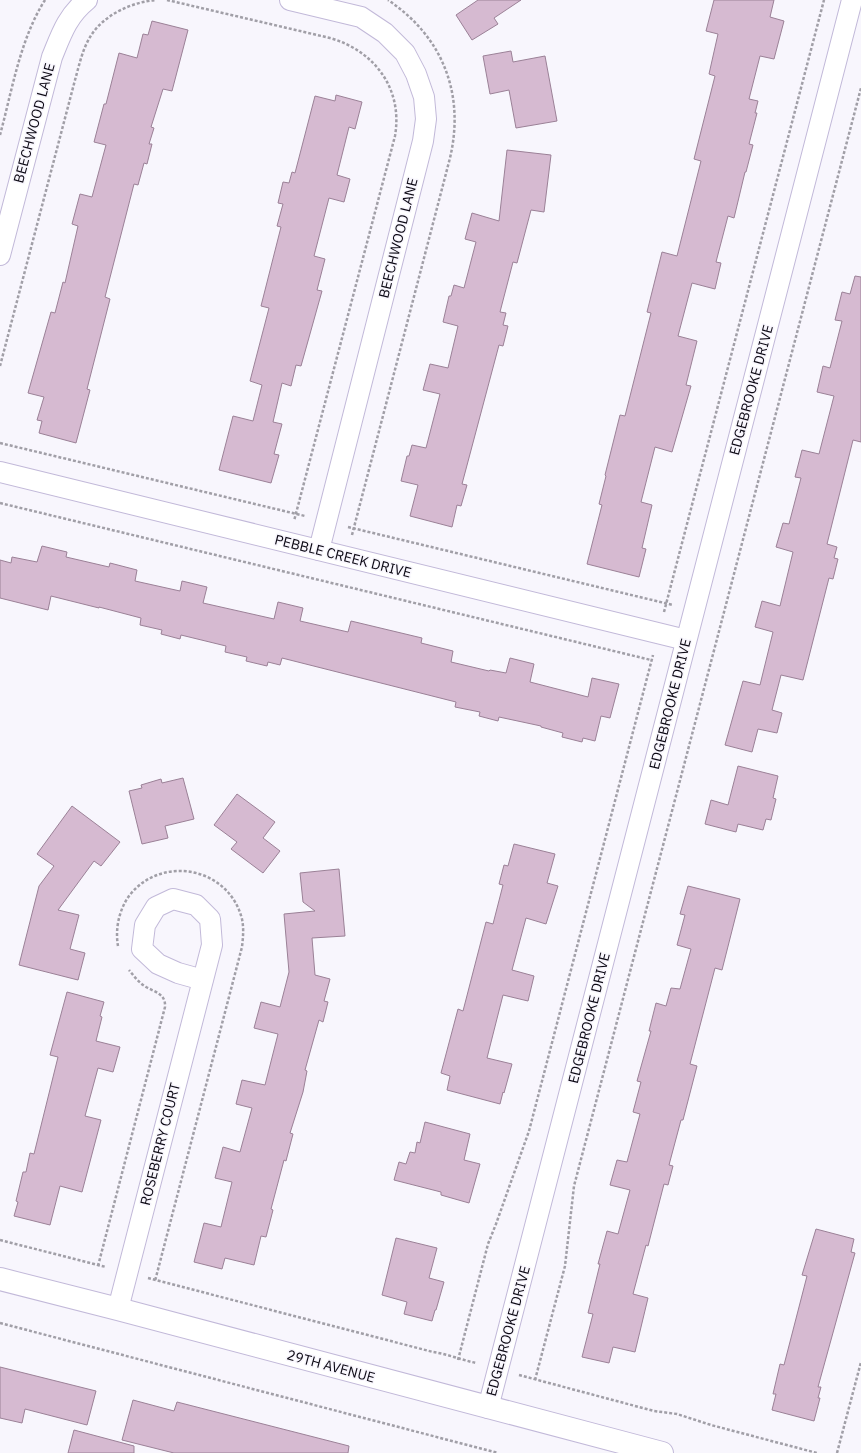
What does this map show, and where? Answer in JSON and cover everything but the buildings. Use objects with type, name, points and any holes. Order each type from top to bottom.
[{"type":"street","name":"BEECHWOOD LANE","points":[[0,255],[52,57],[62,30],[76,8],[86,0]]},
{"type":"street","name":"BEECHWOOD LANE","points":[[290,0],[361,17],[385,33],[404,53],[416,74],[424,97],[426,119],[423,141],[319,550]]},
{"type":"street","name":"EDGEBROOKE DRIVE","points":[[488,1408],[852,0]]},
{"type":"street","name":"PEBBLE CREEK DRIVE","points":[[0,472],[686,640]]},
{"type":"street","name":"ROSEBERRY COURT","points":[[118,1309],[203,980]]},
{"type":"street","name":"29TH AVENUE","points":[[0,1279],[662,1453]]},
{"type":"path","points":[[0,135],[20,58],[30,27],[45,0]]},
{"type":"path","points":[[0,366],[75,80],[85,48],[94,32],[107,19],[118,11],[131,5],[156,0]]},
{"type":"path","points":[[167,0],[323,36],[351,46],[376,65],[383,75],[393,98],[396,115],[395,136],[294,523]]},
{"type":"path","points":[[664,612],[824,0]]},
{"type":"path","points":[[535,1380],[565,1266],[574,1186],[861,88]]},
{"type":"path","points":[[0,443],[305,516]]},
{"type":"path","points":[[0,503],[651,660]]},
{"type":"path","points":[[344,526],[676,606]]},
{"type":"path","points":[[458,1360],[488,1244],[529,1131],[653,652]]},
{"type":"path","points":[[0,1240],[106,1267]]},
{"type":"path","points":[[148,1278],[433,1352],[442,1353],[458,1360],[477,1364]]},
{"type":"path","points":[[0,1324],[498,1453]]},
{"type":"path","points":[[837,1453],[861,1362]]},
{"type":"path","points":[[518,1375],[654,1411],[677,1414],[710,1425],[818,1453]]}]
